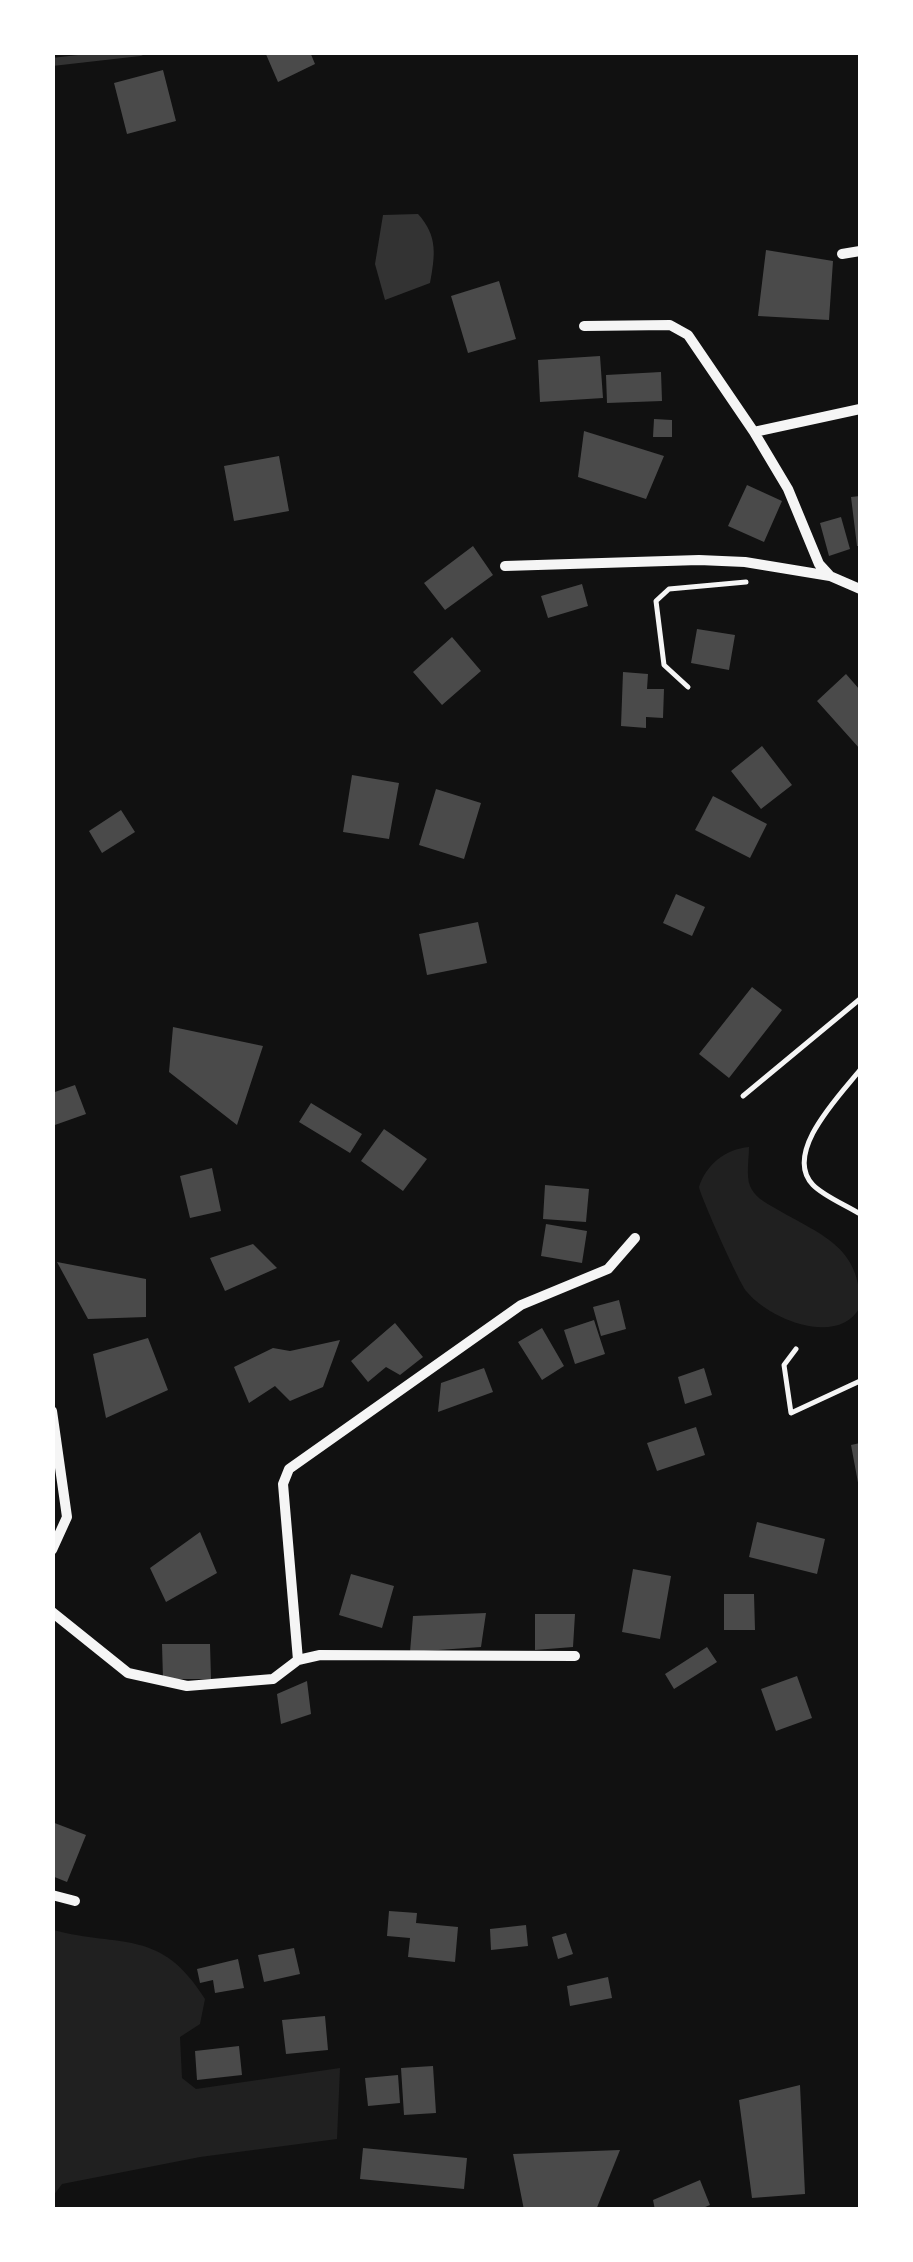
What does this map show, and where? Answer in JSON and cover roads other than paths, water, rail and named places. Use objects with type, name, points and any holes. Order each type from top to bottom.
[{"type":"street","points":[[842,254],[860,252]]},
{"type":"street","points":[[584,326],[670,325],[688,334],[788,489],[819,564],[830,576]]},
{"type":"street","points":[[754,432],[860,408]]},
{"type":"street","points":[[505,566],[668,559],[745,562],[830,576],[860,589]]},
{"type":"street","points":[[298,1660],[283,1484],[288,1469],[521,1304],[608,1269],[635,1238]]},
{"type":"street","points":[[52,1410],[67,1517],[52,1550]]},
{"type":"street","points":[[52,1612],[128,1674],[187,1686],[273,1679],[298,1660],[320,1655],[575,1656]]},
{"type":"street","points":[[52,1895],[75,1901]]},
{"type":"waterway","points":[[52,62],[140,52]]}]
